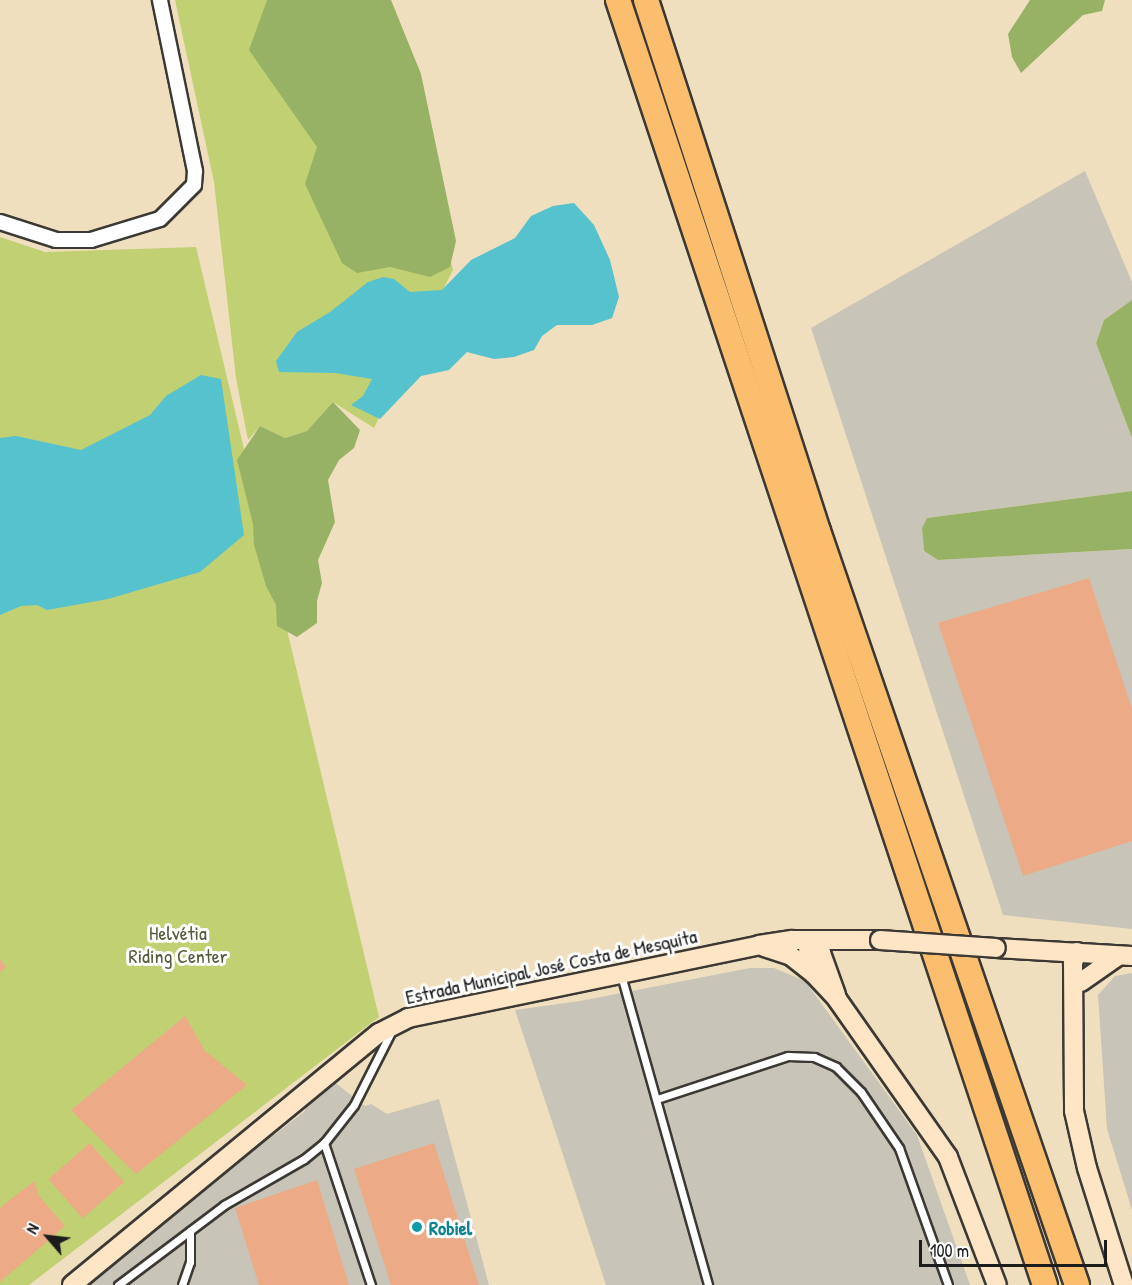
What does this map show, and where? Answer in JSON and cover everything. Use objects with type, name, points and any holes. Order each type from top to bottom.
[{"type":"highway","points":[[618,0],[1045,1285]]},
{"type":"highway","points":[[646,0],[818,531],[1077,1285]]},
{"type":"main road","points":[[832,980],[833,959],[853,939]]},
{"type":"main road","name":"Estrada Municipal José Costa de Mesquita","points":[[72,1285],[394,1024],[620,972],[759,945],[809,940],[880,940],[1126,956]]},
{"type":"main road","points":[[809,940],[808,955],[814,974]]},
{"type":"main road","points":[[809,940],[821,953],[837,999]]},
{"type":"main road","points":[[759,945],[791,956],[814,974],[837,999],[948,1157],[997,1285]]},
{"type":"main road","points":[[1039,950],[1076,988]]},
{"type":"main road","points":[[1077,952],[1073,963],[1076,988],[1074,1111],[1087,1168],[1124,1285]]},
{"type":"main road","points":[[1076,988],[1126,956]]},
{"type":"street","points":[[0,222],[56,240],[91,240],[160,219],[194,185],[195,171],[160,0]]},
{"type":"lane","points":[[620,972],[708,1285]]},
{"type":"lane","points":[[118,1285],[224,1205],[304,1159],[324,1143],[354,1105],[394,1024]]},
{"type":"lane","points":[[657,1099],[788,1056],[814,1057],[836,1067],[861,1092],[899,1148],[948,1285]]},
{"type":"lane","points":[[324,1143],[371,1285]]},
{"type":"lane","points":[[182,1285],[190,1262],[190,1231]]},
{"type":"shaded area","points":[[1085,171],[1132,282],[1132,300],[1104,320],[1096,343],[1132,438],[1132,491],[927,518],[922,528],[924,551],[938,560],[1132,549],[1132,929],[1003,915],[811,328]]},
{"type":"shaded area","points":[[750,968],[774,968],[805,981],[917,1135],[970,1285],[606,1285],[515,1010],[580,1001]]},
{"type":"shaded area","points":[[1132,973],[1132,1210],[1107,1129],[1098,995],[1115,976]]},
{"type":"shaded area","points":[[333,1081],[365,1106],[371,1104],[387,1114],[439,1099],[489,1285],[82,1285],[268,1134],[274,1135],[305,1111],[306,1103]]},
{"type":"green space","points":[[175,0],[388,0],[453,270],[374,428],[333,402],[307,431],[285,438],[260,426],[248,440],[236,378],[214,182]]},
{"type":"green space","points":[[267,0],[391,0],[421,74],[456,241],[450,267],[430,277],[390,267],[357,273],[342,263],[305,184],[317,147],[249,50]]},
{"type":"green space","points":[[1030,0],[1105,0],[1102,11],[1083,15],[1021,73],[1012,57],[1008,34]]},
{"type":"green space","name":"Helvétia Riding Center","points":[[0,237],[45,252],[196,247],[379,1017],[29,1285],[0,1285]]},
{"type":"green space","points":[[1132,300],[1132,438],[1096,343],[1104,320]]},
{"type":"green space","points":[[333,402],[360,430],[354,448],[339,460],[328,480],[335,522],[318,560],[322,583],[317,601],[317,623],[297,637],[277,626],[276,605],[266,586],[254,545],[253,524],[237,460],[260,426],[285,438],[307,431]]},
{"type":"green space","points":[[1132,491],[1132,549],[938,560],[924,551],[922,528],[927,518]]},
{"type":"water","points":[[574,203],[594,225],[610,260],[619,297],[612,318],[592,325],[557,325],[542,336],[534,350],[514,357],[494,359],[467,352],[449,370],[421,376],[380,419],[351,405],[363,396],[372,379],[335,373],[279,372],[276,361],[297,332],[330,312],[368,282],[383,277],[394,279],[410,292],[442,290],[471,260],[515,238],[531,216],[553,206]]},
{"type":"water","points":[[201,375],[221,379],[244,535],[200,572],[108,599],[47,610],[37,605],[21,606],[0,615],[0,438],[16,436],[81,450],[150,415],[166,396]]},
{"type":"building","points":[[1089,578],[1132,709],[1132,841],[1023,876],[938,623]]},
{"type":"building","points":[[0,959],[6,967],[0,972]]},
{"type":"building","points":[[185,1016],[205,1051],[247,1085],[136,1174],[71,1110]]},
{"type":"building","points":[[90,1143],[124,1182],[83,1218],[48,1179]]},
{"type":"building","name":"Robiel","points":[[434,1143],[479,1285],[391,1285],[354,1169]]},
{"type":"building","points":[[317,1180],[349,1285],[259,1285],[235,1208]]},
{"type":"building","points":[[34,1181],[39,1196],[65,1226],[0,1282],[0,1208]]},
{"type":"place","name":"Robiel","points":[[417,1227]]}]
